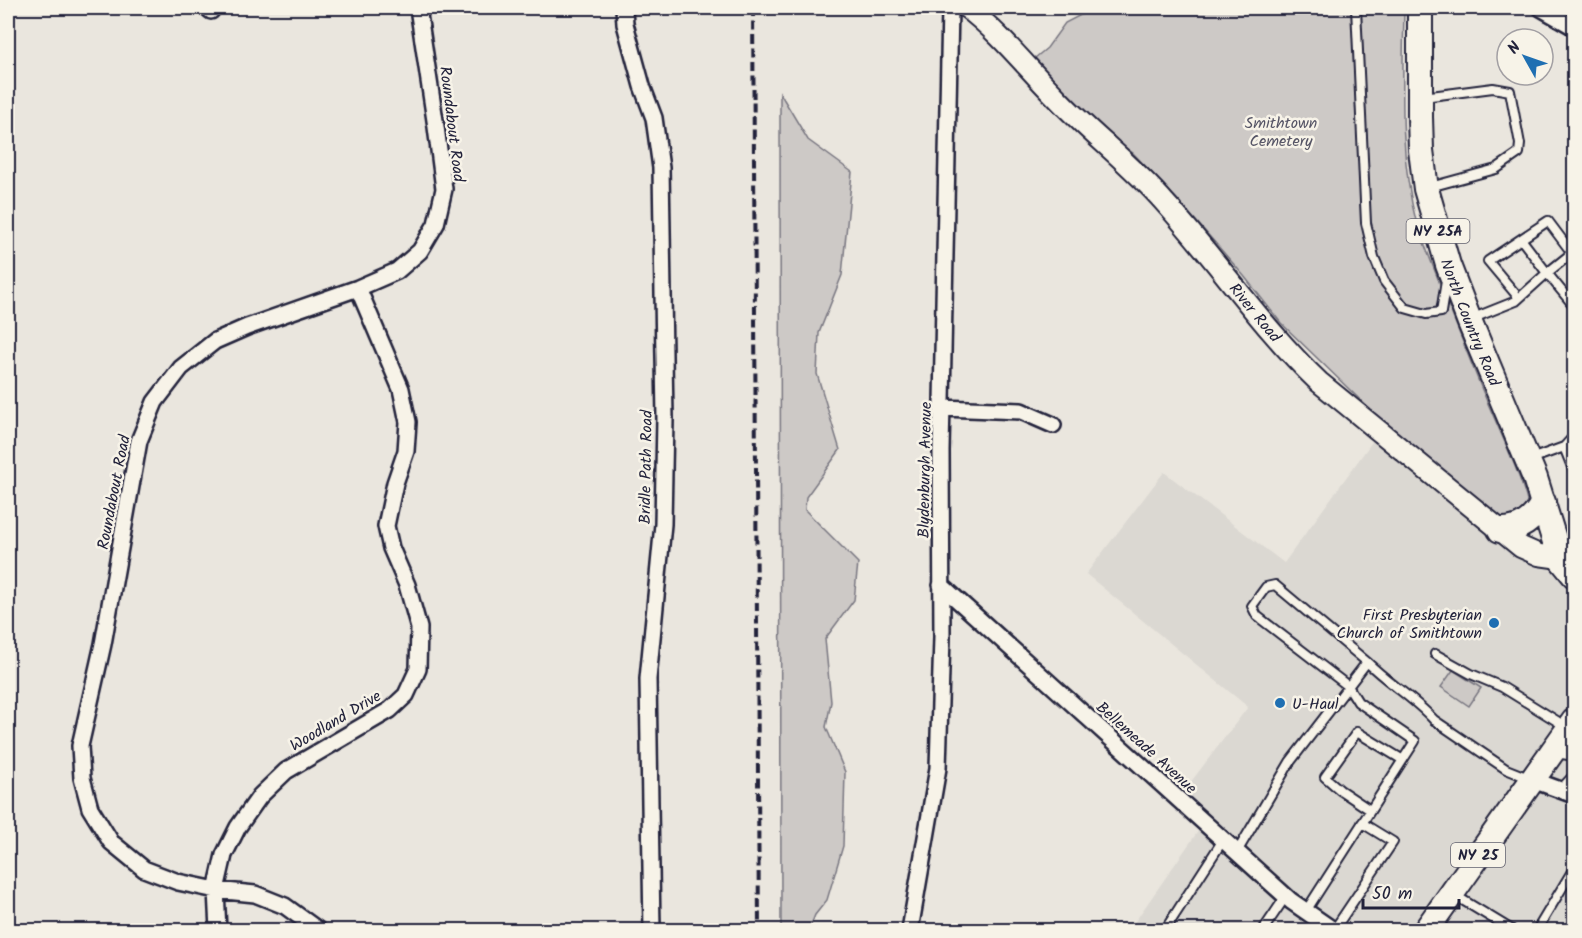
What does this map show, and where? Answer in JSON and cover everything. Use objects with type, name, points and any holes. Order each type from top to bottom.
[{"type":"main road","name":"North Country Road","points":[[1420,8],[1421,150],[1426,189],[1448,264],[1469,320],[1568,566]]},
{"type":"main road","points":[[1500,530],[1510,531],[1520,527],[1533,516],[1543,502]]},
{"type":"main road","name":"NY 25","points":[[1426,930],[1533,780],[1563,754],[1572,725]]},
{"type":"street","name":"Roundabout Road","points":[[318,930],[285,906],[255,894],[216,890],[177,882],[144,869],[136,863],[111,842],[90,808],[82,778],[80,746],[103,644],[139,441],[155,402],[181,368],[215,341],[358,288],[397,271],[420,251],[436,224],[444,189],[418,8]]},
{"type":"street","name":"Bridle Path Road","points":[[624,8],[625,24],[642,86],[654,118],[661,168],[665,419],[663,524],[648,679],[652,930]]},
{"type":"street","name":"Blydenburgh Avenue","points":[[910,930],[938,768],[950,8]]},
{"type":"street","name":"River Road","points":[[967,8],[986,22],[1077,119],[1164,201],[1295,360],[1359,416],[1521,548],[1568,566]]},
{"type":"street","points":[[1541,8],[1575,27]]},
{"type":"street","name":"Woodland Drive","points":[[218,930],[216,890],[225,855],[238,827],[260,796],[286,771],[390,710],[406,695],[418,669],[419,627],[407,585],[392,548],[387,526],[395,483],[406,451],[408,423],[401,389],[358,288]]},
{"type":"street","points":[[942,408],[1021,411],[1053,425]]},
{"type":"street","name":"Bellemeade Avenue","points":[[941,585],[1286,896],[1334,930]]},
{"type":"street","points":[[1533,780],[1567,793]]},
{"type":"lane","points":[[1356,8],[1366,223],[1374,257],[1384,281],[1405,308],[1426,314],[1441,312],[1448,264]]},
{"type":"lane","points":[[1420,97],[1493,88],[1510,91],[1520,144],[1519,153],[1496,170],[1426,189]]},
{"type":"lane","points":[[1469,320],[1516,301],[1572,253],[1548,221],[1488,261],[1519,298]]},
{"type":"lane","points":[[1521,240],[1575,306]]},
{"type":"lane","points":[[1527,460],[1564,447],[1575,436]]},
{"type":"lane","points":[[1564,447],[1575,472]]},
{"type":"lane","points":[[1305,911],[1415,741],[1358,702],[1348,686],[1257,616],[1252,606],[1266,587],[1275,585],[1434,720],[1506,769],[1533,780]]},
{"type":"lane","points":[[1435,654],[1572,725]]},
{"type":"lane","points":[[1237,852],[1290,762],[1367,662]]},
{"type":"lane","points":[[1370,810],[1325,777],[1358,732],[1403,760]]},
{"type":"lane","points":[[1567,793],[1575,776]]},
{"type":"lane","points":[[1334,930],[1393,842],[1362,823]]},
{"type":"lane","points":[[1165,930],[1223,840]]},
{"type":"lane","points":[[1537,930],[1575,868]]},
{"type":"lane","points":[[1452,893],[1512,930]]},
{"type":"lane","points":[[1263,930],[1286,896]]},
{"type":"path","points":[[1448,638],[1452,633]]},
{"type":"shaded area","points":[[1385,424],[1504,519],[1563,560],[1574,573],[1574,930],[1129,930],[1201,827],[1174,804],[1248,707],[1086,574],[1164,472],[1284,563]]},
{"type":"green space","name":"Smithtown Cemetery","points":[[1094,8],[1404,8],[1404,144],[1417,225],[1481,387],[1517,470],[1528,511],[1504,519],[1385,424],[1281,323],[1244,276],[1176,198],[1133,153],[1103,132],[1035,58],[1047,48],[1065,23]]},
{"type":"green space","points":[[780,93],[808,140],[852,172],[842,275],[819,333],[817,374],[840,450],[806,497],[805,510],[858,563],[854,600],[825,639],[831,702],[826,727],[845,772],[843,846],[827,900],[815,915],[809,930],[781,930]]},
{"type":"green space","points":[[1453,670],[1481,688],[1469,706],[1441,687]]},
{"type":"railway","points":[[753,8],[759,930]]},
{"type":"place","name":"First Presbyterian Church of Smithtown","points":[[1494,623]]},
{"type":"place","name":"U-Haul","points":[[1280,703]]}]
